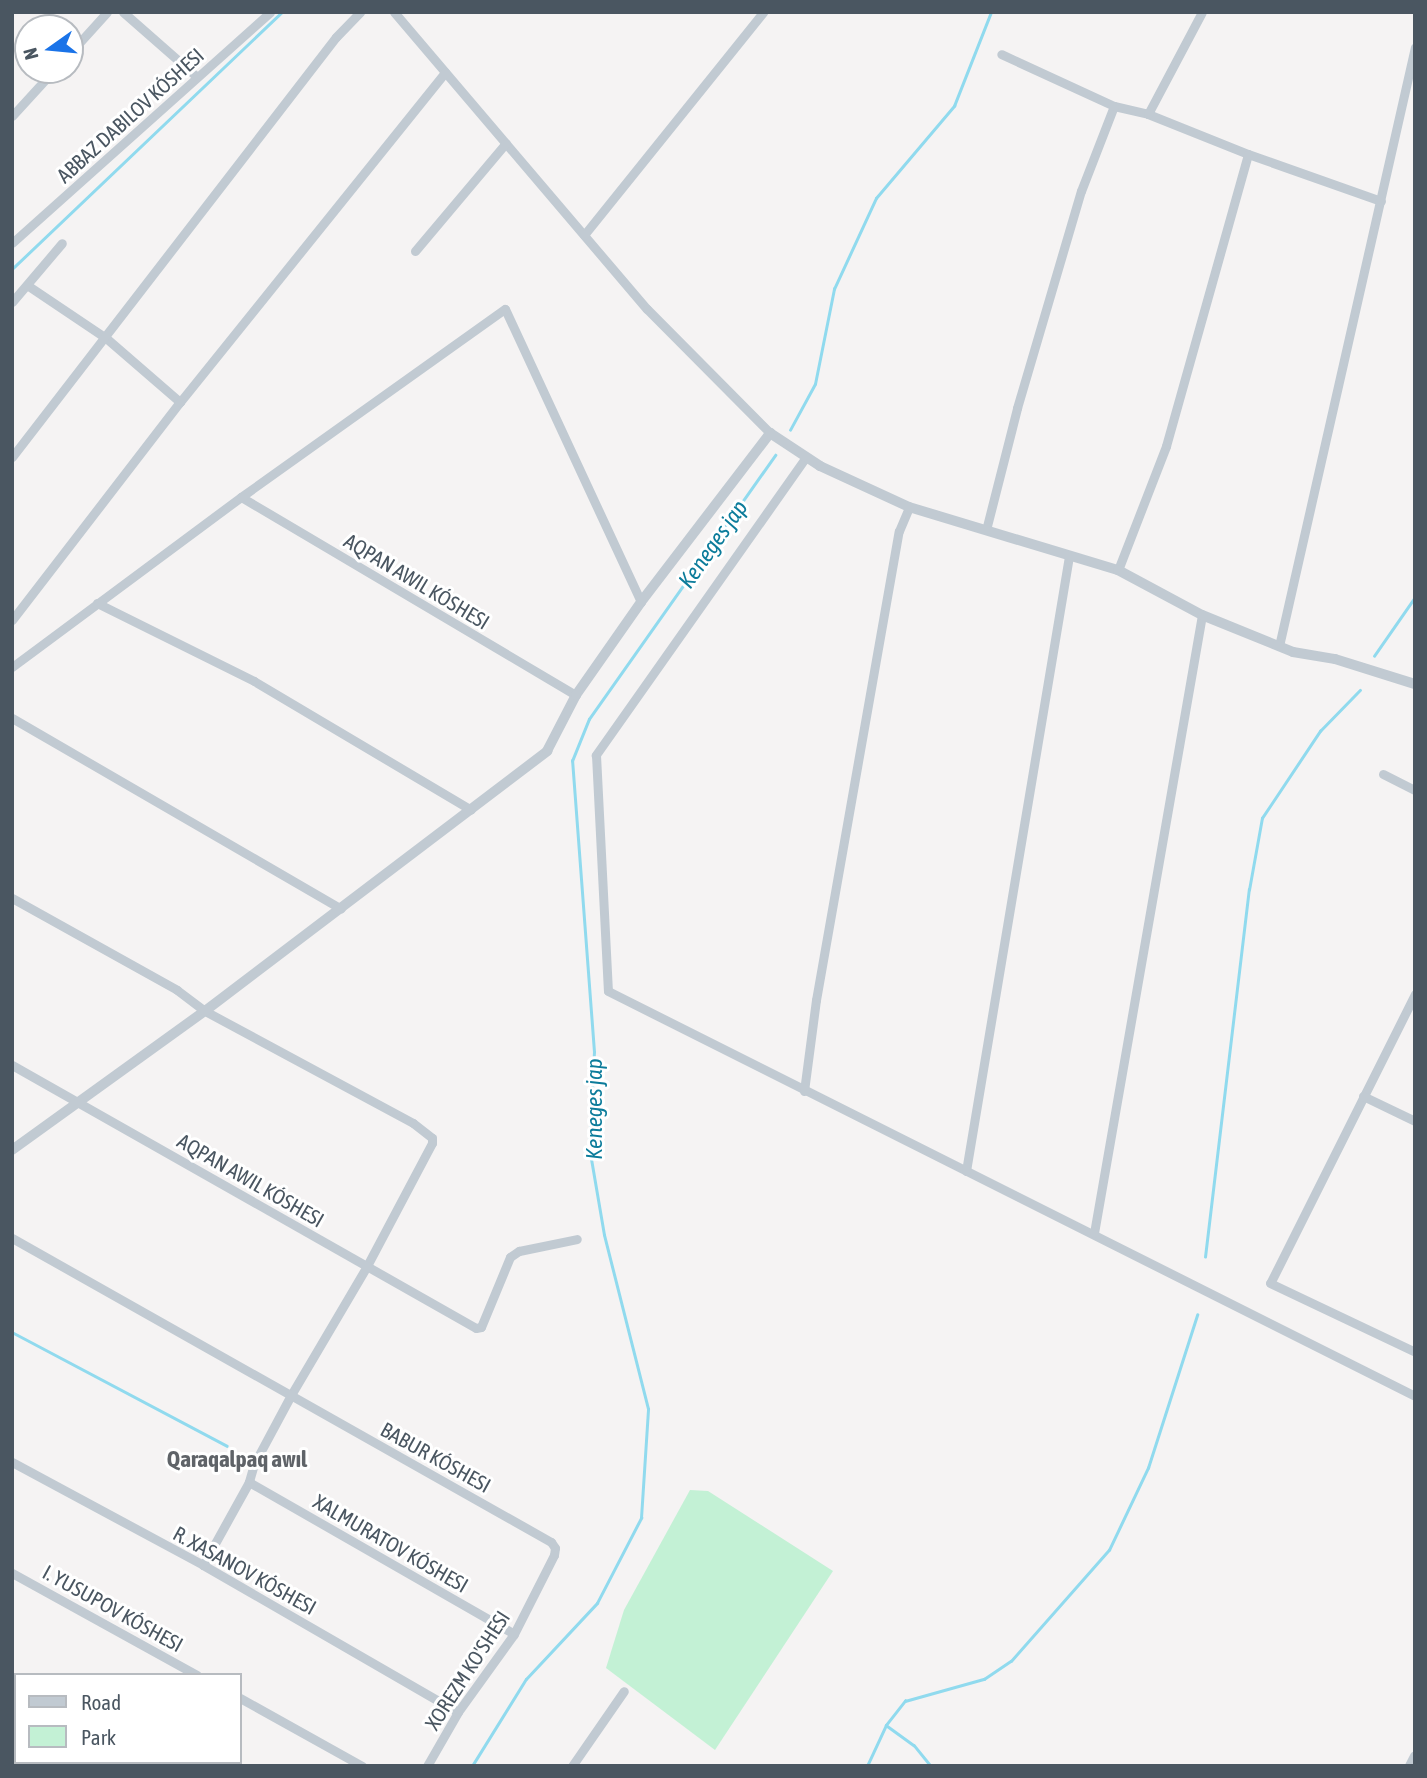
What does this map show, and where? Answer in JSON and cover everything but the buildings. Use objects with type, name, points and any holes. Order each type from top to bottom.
[{"type":"street","points":[[84,37],[107,12]]},
{"type":"street","points":[[123,12],[197,77]]},
{"type":"street","name":"ABBAZ DABILOV KÓSHESI","points":[[12,243],[271,12]]},
{"type":"street","points":[[12,457],[336,37],[360,12]]},
{"type":"street","points":[[394,12],[647,309],[770,433],[806,457],[909,507],[1118,570],[1202,615],[1279,646],[1415,684]]},
{"type":"street","points":[[584,235],[763,12]]},
{"type":"street","points":[[1148,114],[1202,12]]},
{"type":"street","points":[[1279,646],[1415,47]]},
{"type":"street","points":[[1001,54],[1114,106],[1148,114],[1248,155],[1381,201]]},
{"type":"street","points":[[12,620],[180,402],[445,72]]},
{"type":"street","points":[[12,116],[41,84]]},
{"type":"street","points":[[986,530],[1017,408],[1081,191],[1114,106]]},
{"type":"street","points":[[415,251],[506,143]]},
{"type":"street","points":[[1118,570],[1167,446],[1248,155]]},
{"type":"street","points":[[12,302],[62,243]]},
{"type":"street","points":[[27,285],[106,338],[180,402]]},
{"type":"street","points":[[12,667],[241,497],[505,309],[641,602]]},
{"type":"street","points":[[12,1150],[205,1011],[547,751],[576,695],[641,602],[770,433]]},
{"type":"street","points":[[806,457],[596,755],[608,991],[1415,1396]]},
{"type":"street","points":[[241,497],[576,695]]},
{"type":"street","points":[[804,1091],[816,1000],[899,531],[909,507]]},
{"type":"street","points":[[966,1171],[1069,556]]},
{"type":"street","points":[[97,603],[254,681],[471,810]]},
{"type":"street","points":[[1094,1233],[1202,615]]},
{"type":"street","points":[[12,718],[341,909]]},
{"type":"street","points":[[1383,774],[1415,790]]},
{"type":"street","points":[[12,898],[177,990],[205,1011],[413,1123],[429,1134],[432,1143],[367,1266],[291,1395],[254,1464],[249,1482],[203,1566]]},
{"type":"street","points":[[1415,994],[1270,1283],[1415,1352]]},
{"type":"street","points":[[12,1065],[472,1326],[481,1327],[510,1257],[519,1251],[577,1239]]},
{"type":"street","points":[[1363,1096],[1415,1121]]},
{"type":"street","name":"BABUR KÓSHESI","points":[[12,1238],[551,1542],[555,1548],[554,1555]]},
{"type":"street","name":"R. XASANOV KÓSHESI","points":[[12,1462],[203,1566],[458,1712]]},
{"type":"street","name":"XALMURATOV KÓSHESI","points":[[249,1482],[514,1634]]},
{"type":"street","name":"XOREZM KO'SHESI","points":[[427,1766],[458,1712],[514,1634],[554,1555]]},
{"type":"street","name":"I. YUSUPOV KÓSHESI","points":[[12,1573],[193,1673]]},
{"type":"street","points":[[572,1766],[624,1691]]},
{"type":"street","points":[[242,1699],[362,1766]]},
{"type":"street","points":[[1410,1766],[1415,1756]]},
{"type":"green space","points":[[690,1490],[708,1491],[833,1571],[715,1750],[606,1668],[624,1610]]},
{"type":"waterway","points":[[12,269],[282,12]]},
{"type":"waterway","name":"Keneges jap","points":[[790,430],[815,384],[834,289],[876,198],[954,106],[991,12]]},
{"type":"waterway","name":"Keneges jap","points":[[472,1766],[526,1679],[597,1603],[641,1518],[648,1409],[604,1235],[589,1147],[594,1052],[572,761],[589,719],[775,455]]},
{"type":"waterway","points":[[1374,656],[1415,597]]},
{"type":"waterway","points":[[1205,1257],[1249,890],[1262,818],[1320,731],[1360,690]]},
{"type":"waterway","points":[[867,1766],[886,1725],[905,1701],[984,1679],[1011,1661],[1109,1550],[1148,1468],[1197,1315]]},
{"type":"waterway","points":[[12,1332],[227,1446]]},
{"type":"waterway","points":[[886,1725],[914,1745],[931,1766]]},
{"type":"district","name":"Qaraqalpaq awıl","points":[[237,1459]]}]
